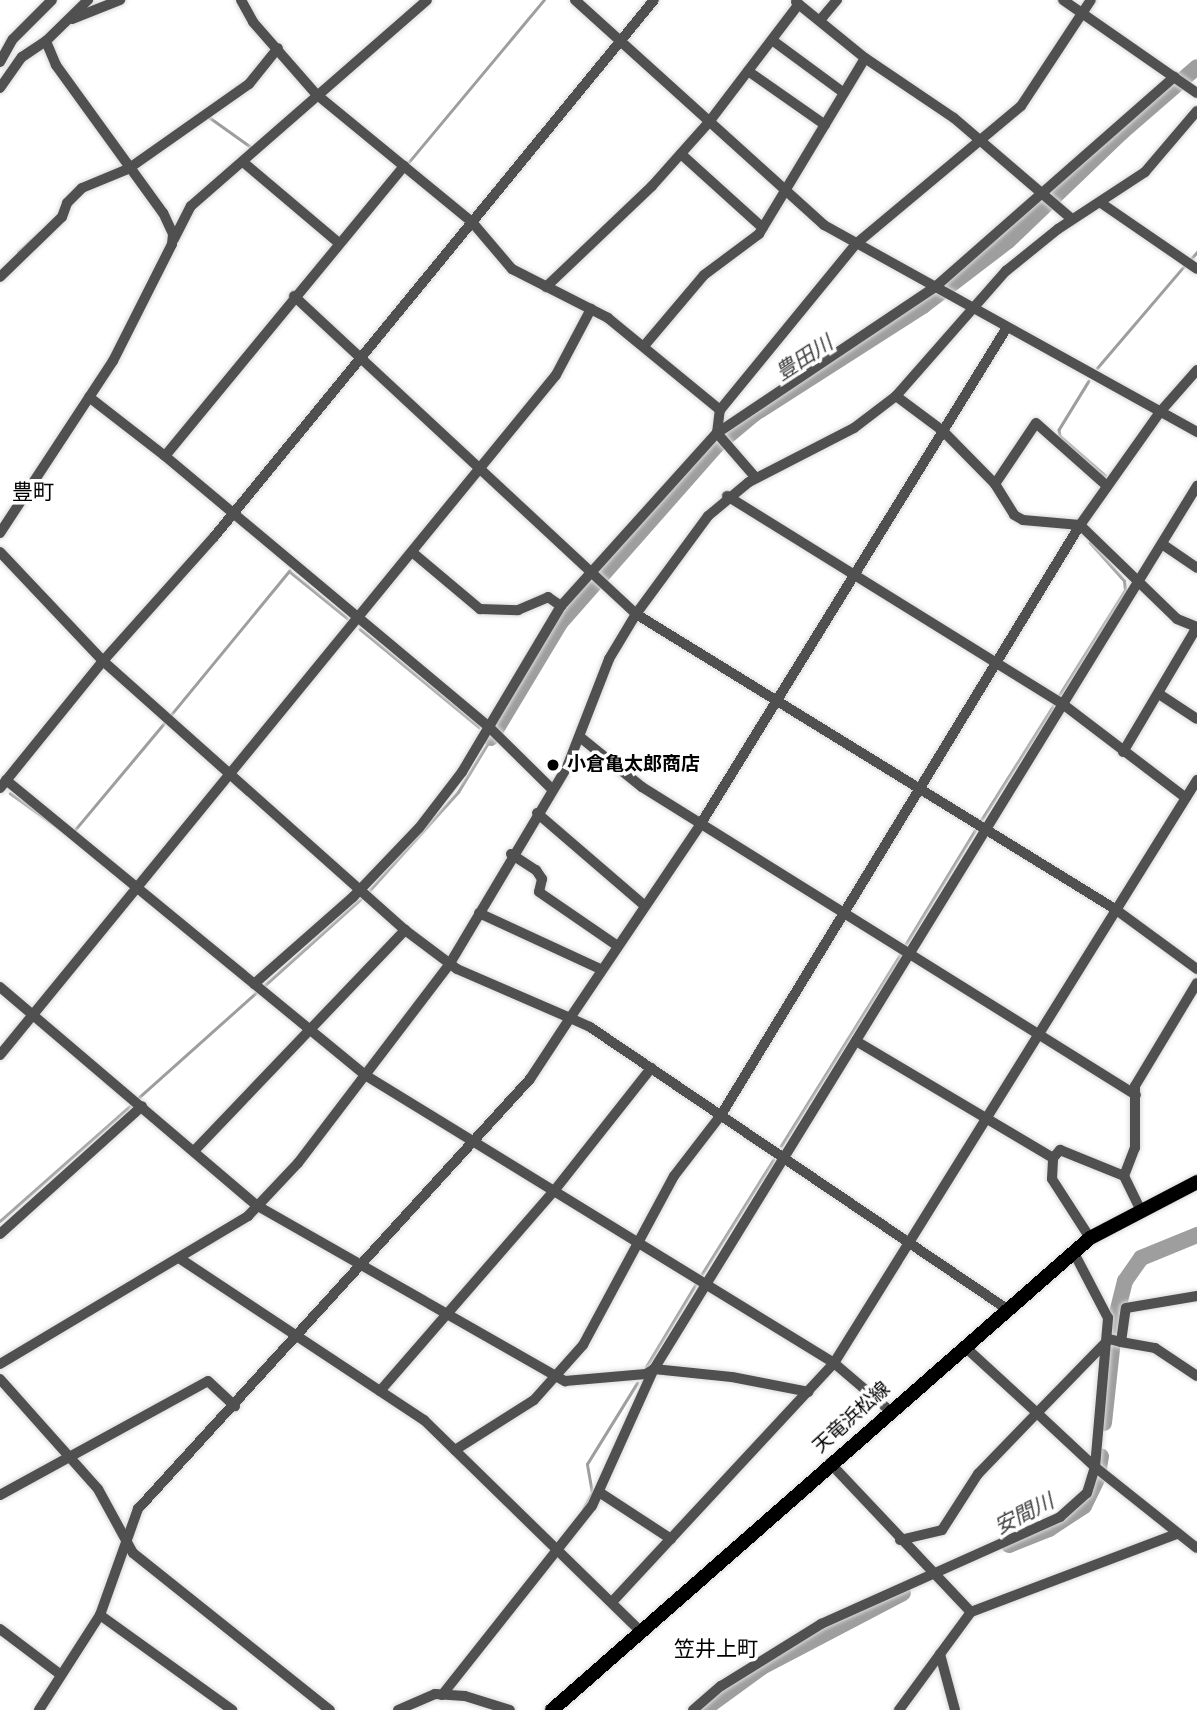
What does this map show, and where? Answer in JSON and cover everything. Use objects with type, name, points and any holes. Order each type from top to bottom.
[{"type":"main road","name":"天竜浜松線","points":[[552,1710],[890,1410],[1090,1238],[1140,1209],[1197,1182]]},
{"type":"street","points":[[0,62],[13,40],[52,0]]},
{"type":"street","points":[[0,88],[22,57],[72,19],[88,0]]},
{"type":"street","points":[[72,19],[120,0]]},
{"type":"street","points":[[241,0],[253,22],[316,94],[472,222],[512,269],[591,309],[644,346],[720,410]]},
{"type":"street","points":[[0,533],[126,340],[191,206],[316,94],[427,0]]},
{"type":"street","points":[[575,0],[784,191],[856,244],[1197,432]]},
{"type":"street","points":[[654,0],[362,358],[232,514],[103,661],[3,784],[72,834],[365,1075],[834,1363],[890,1410]]},
{"type":"street","points":[[821,19],[837,0]]},
{"type":"street","points":[[1063,0],[1192,89]]},
{"type":"street","points":[[756,478],[717,433],[720,410],[856,244],[979,138],[1021,106],[1091,0]]},
{"type":"street","points":[[546,287],[709,122],[772,40],[797,2],[821,19],[865,58],[928,97],[1072,219]]},
{"type":"street","points":[[772,40],[844,93]]},
{"type":"street","points":[[46,41],[57,65],[128,169],[163,213],[173,234],[172,244]]},
{"type":"street","points":[[0,277],[62,217],[67,203],[82,188],[128,169],[249,84],[278,48]]},
{"type":"street","points":[[644,346],[704,275],[763,228],[865,58]]},
{"type":"street","points":[[748,71],[825,125]]},
{"type":"street","points":[[258,987],[364,893],[438,806],[561,606],[717,433],[935,288],[1175,77]]},
{"type":"street","points":[[0,1364],[248,1216],[298,1163],[449,965],[511,854],[552,790],[580,737],[609,659],[636,614],[695,532],[727,496],[756,478],[855,428],[896,396],[970,308],[1006,271],[1072,219],[1101,203],[1145,172],[1197,111]]},
{"type":"street","points":[[681,153],[763,228]]},
{"type":"street","points":[[243,162],[339,243]]},
{"type":"street","points":[[165,456],[294,296],[404,166]]},
{"type":"street","points":[[1101,203],[1197,269]]},
{"type":"street","points":[[294,296],[636,614],[1115,909],[1197,969]]},
{"type":"street","points":[[0,1055],[556,375],[591,309]]},
{"type":"street","points":[[39,1710],[100,1615],[116,1580],[124,1542],[148,1496],[235,1406],[471,1140],[530,1079],[616,945],[700,824],[1006,329]]},
{"type":"street","points":[[455,1450],[517,1414],[557,1377],[583,1345],[674,1175],[721,1115],[1080,525],[1160,412],[1197,370]]},
{"type":"street","points":[[896,396],[943,431],[995,484],[1014,515],[1023,520],[1080,525],[1177,619],[1197,627],[1123,752]]},
{"type":"street","points":[[89,397],[165,456],[501,737],[552,790]]},
{"type":"street","points":[[995,484],[1036,423],[1107,486]]},
{"type":"street","points":[[442,1695],[560,1551],[599,1492],[654,1369],[701,1281],[784,1158],[985,829],[1058,702],[1197,486]]},
{"type":"street","points":[[727,496],[1058,702],[1186,798]]},
{"type":"street","points":[[1162,544],[1197,568]]},
{"type":"street","points":[[0,552],[103,661],[405,930],[449,965],[570,1018],[651,1068],[1007,1309]]},
{"type":"street","points":[[412,552],[480,609],[518,610],[548,597],[561,606]]},
{"type":"street","points":[[1159,694],[1197,719]]},
{"type":"street","points":[[580,737],[642,788],[1136,1095]]},
{"type":"street","points":[[612,1602],[834,1363],[1197,780]]},
{"type":"street","points":[[537,813],[644,905]]},
{"type":"street","points":[[511,854],[536,870],[542,879],[539,892],[616,945]]},
{"type":"street","points":[[479,913],[600,969]]},
{"type":"street","points":[[194,1150],[405,930]]},
{"type":"street","points":[[1124,1176],[1135,1148],[1135,1086],[1197,983]]},
{"type":"street","points":[[0,987],[256,1205],[557,1377],[565,1381],[646,1374],[654,1369],[732,1377],[809,1392]]},
{"type":"street","points":[[856,1041],[986,1121],[1053,1158]]},
{"type":"street","points":[[380,1391],[554,1191],[651,1068]]},
{"type":"street","points":[[0,1234],[141,1105]]},
{"type":"street","points":[[1090,1238],[1052,1179],[1053,1158],[1060,1150],[1124,1176],[1140,1209]]},
{"type":"street","points":[[1074,1253],[1108,1318],[1114,1340]]},
{"type":"street","points":[[179,1258],[424,1420],[640,1631]]},
{"type":"street","points":[[693,1710],[721,1686],[821,1624],[936,1577],[1060,1517],[1087,1493],[1097,1469],[1114,1340],[1126,1308],[1197,1296]]},
{"type":"street","points":[[1114,1340],[1155,1348],[1197,1376]]},
{"type":"street","points":[[901,1540],[942,1530],[978,1474],[1114,1340]]},
{"type":"street","points":[[964,1346],[1097,1469],[1197,1548]]},
{"type":"street","points":[[0,1379],[98,1489],[124,1542],[330,1710]]},
{"type":"street","points":[[0,1495],[208,1381],[235,1406]]},
{"type":"street","points":[[830,1463],[971,1612]]},
{"type":"street","points":[[599,1492],[671,1539]]},
{"type":"street","points":[[899,1710],[971,1612],[1176,1534]]},
{"type":"street","points":[[100,1615],[232,1710]]},
{"type":"street","points":[[0,1629],[61,1675]]},
{"type":"street","points":[[940,1654],[955,1710]]},
{"type":"street","points":[[398,1710],[413,1701],[442,1695],[465,1696],[510,1710]]},
{"type":"waterway","points":[[408,163],[544,0]]},
{"type":"waterway","name":"豊田川","points":[[491,738],[560,623],[716,446],[754,414],[923,306],[1008,241],[1122,132],[1197,67]]},
{"type":"waterway","points":[[209,117],[251,147]]},
{"type":"waterway","points":[[18,252],[39,233]]},
{"type":"waterway","points":[[1190,260],[1197,252]]},
{"type":"waterway","points":[[1097,368],[1184,266]]},
{"type":"waterway","points":[[1089,381],[1059,430],[1060,436],[1105,475]]},
{"type":"waterway","points":[[1058,697],[1125,590],[1124,581],[1090,543]]},
{"type":"waterway","points":[[170,716],[289,571],[347,618]]},
{"type":"waterway","points":[[360,629],[479,727]]},
{"type":"waterway","points":[[980,822],[1055,703]]},
{"type":"waterway","points":[[74,831],[166,721]]},
{"type":"waterway","points":[[368,892],[458,792],[491,738],[488,735]]},
{"type":"waterway","points":[[10,793],[70,836]]},
{"type":"waterway","points":[[904,947],[977,827]]},
{"type":"waterway","points":[[264,986],[363,897]]},
{"type":"waterway","points":[[781,1146],[901,953]]},
{"type":"waterway","points":[[136,1100],[259,990]]},
{"type":"waterway","points":[[0,1221],[131,1105]]},
{"type":"waterway","points":[[700,1277],[773,1160]]},
{"type":"waterway","name":"安間川","points":[[1104,1423],[1115,1321],[1125,1281],[1141,1258],[1197,1235]]},
{"type":"waterway","points":[[646,1367],[697,1282]]},
{"type":"waterway","points":[[583,1509],[592,1493],[587,1464],[637,1383]]},
{"type":"waterway","name":"安間川","points":[[1009,1545],[1049,1529],[1084,1506],[1097,1479],[1101,1456]]},
{"type":"waterway","name":"安間川","points":[[703,1710],[762,1667],[903,1593]]},
{"type":"place","name":"小倉亀太郎商店","points":[[553,765]]},
{"type":"district","name":"豊町","points":[[33,492]]},
{"type":"district","name":"笠井上町","points":[[716,1649]]}]
